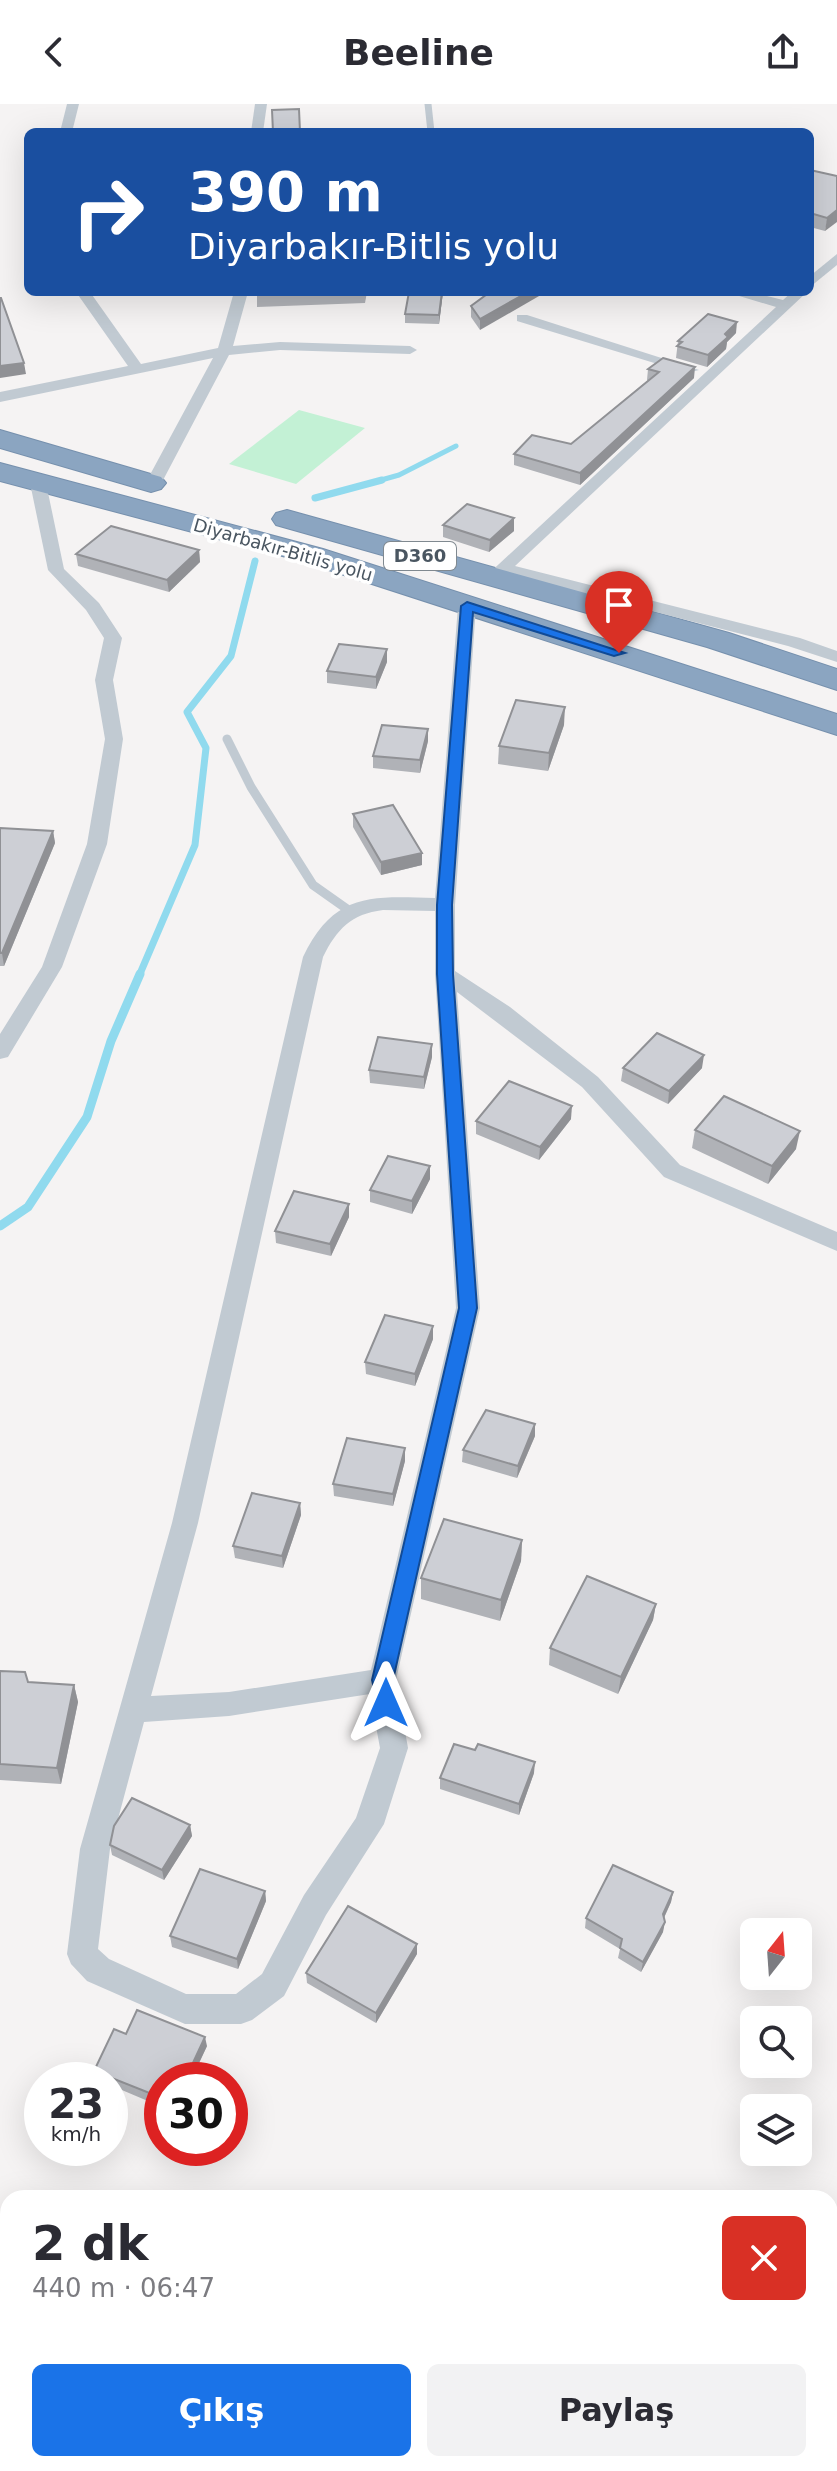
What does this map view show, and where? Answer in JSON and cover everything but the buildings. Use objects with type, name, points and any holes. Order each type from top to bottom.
[{"type":"highway","name":"Diyarbakır-Bitlis yolu","points":[[0,439],[153,484],[497,573],[718,640],[837,680]]},
{"type":"highway","name":"Diyarbakır-Bitlis yolu","points":[[0,472],[312,555],[710,681],[837,725]]},
{"type":"street","points":[[66,128],[67,114],[73,104]]},
{"type":"street","points":[[258,128],[261,104]]},
{"type":"street","points":[[814,279],[837,258]]},
{"type":"street","points":[[86,296],[138,370]]},
{"type":"street","points":[[153,484],[224,351],[240,296]]},
{"type":"street","points":[[750,296],[787,305]]},
{"type":"street","points":[[497,573],[796,296]]},
{"type":"street","points":[[522,318],[710,375]]},
{"type":"street","points":[[0,397],[224,351],[280,346],[410,350]]},
{"type":"street","points":[[0,1052],[52,967],[97,844],[114,739],[104,680],[113,638],[93,607],[56,570],[38,483]]},
{"type":"street","points":[[497,573],[767,635],[837,657]]},
{"type":"street","points":[[445,905],[380,904],[347,909],[323,931],[313,957],[185,1523],[95,1849],[82,1954],[98,1970],[185,2009],[241,2009],[273,1985],[315,1905],[369,1824],[394,1748],[382,1680],[468,1308],[445,974],[445,905],[467,606]]},
{"type":"street","points":[[445,974],[502,1012],[590,1082],[672,1171],[837,1242]]},
{"type":"street","points":[[134,1710],[229,1704],[382,1680]]},
{"type":"lane","points":[[428,104],[431,128]]},
{"type":"lane","points":[[227,739],[251,787],[313,885],[347,909]]},
{"type":"green space","points":[[299,410],[365,428],[296,484],[229,464]]},
{"type":"waterway","points":[[374,482],[399,475],[456,446]]},
{"type":"waterway","points":[[315,498],[382,480]]},
{"type":"waterway","points":[[139,976],[195,845],[206,748],[187,712],[231,656],[255,561]]},
{"type":"waterway","points":[[0,1226],[28,1207],[87,1117],[111,1041],[140,974]]},
{"type":"route","points":[[386,1703],[382,1680],[468,1308],[445,974],[445,905],[467,606],[619,653]]}]
